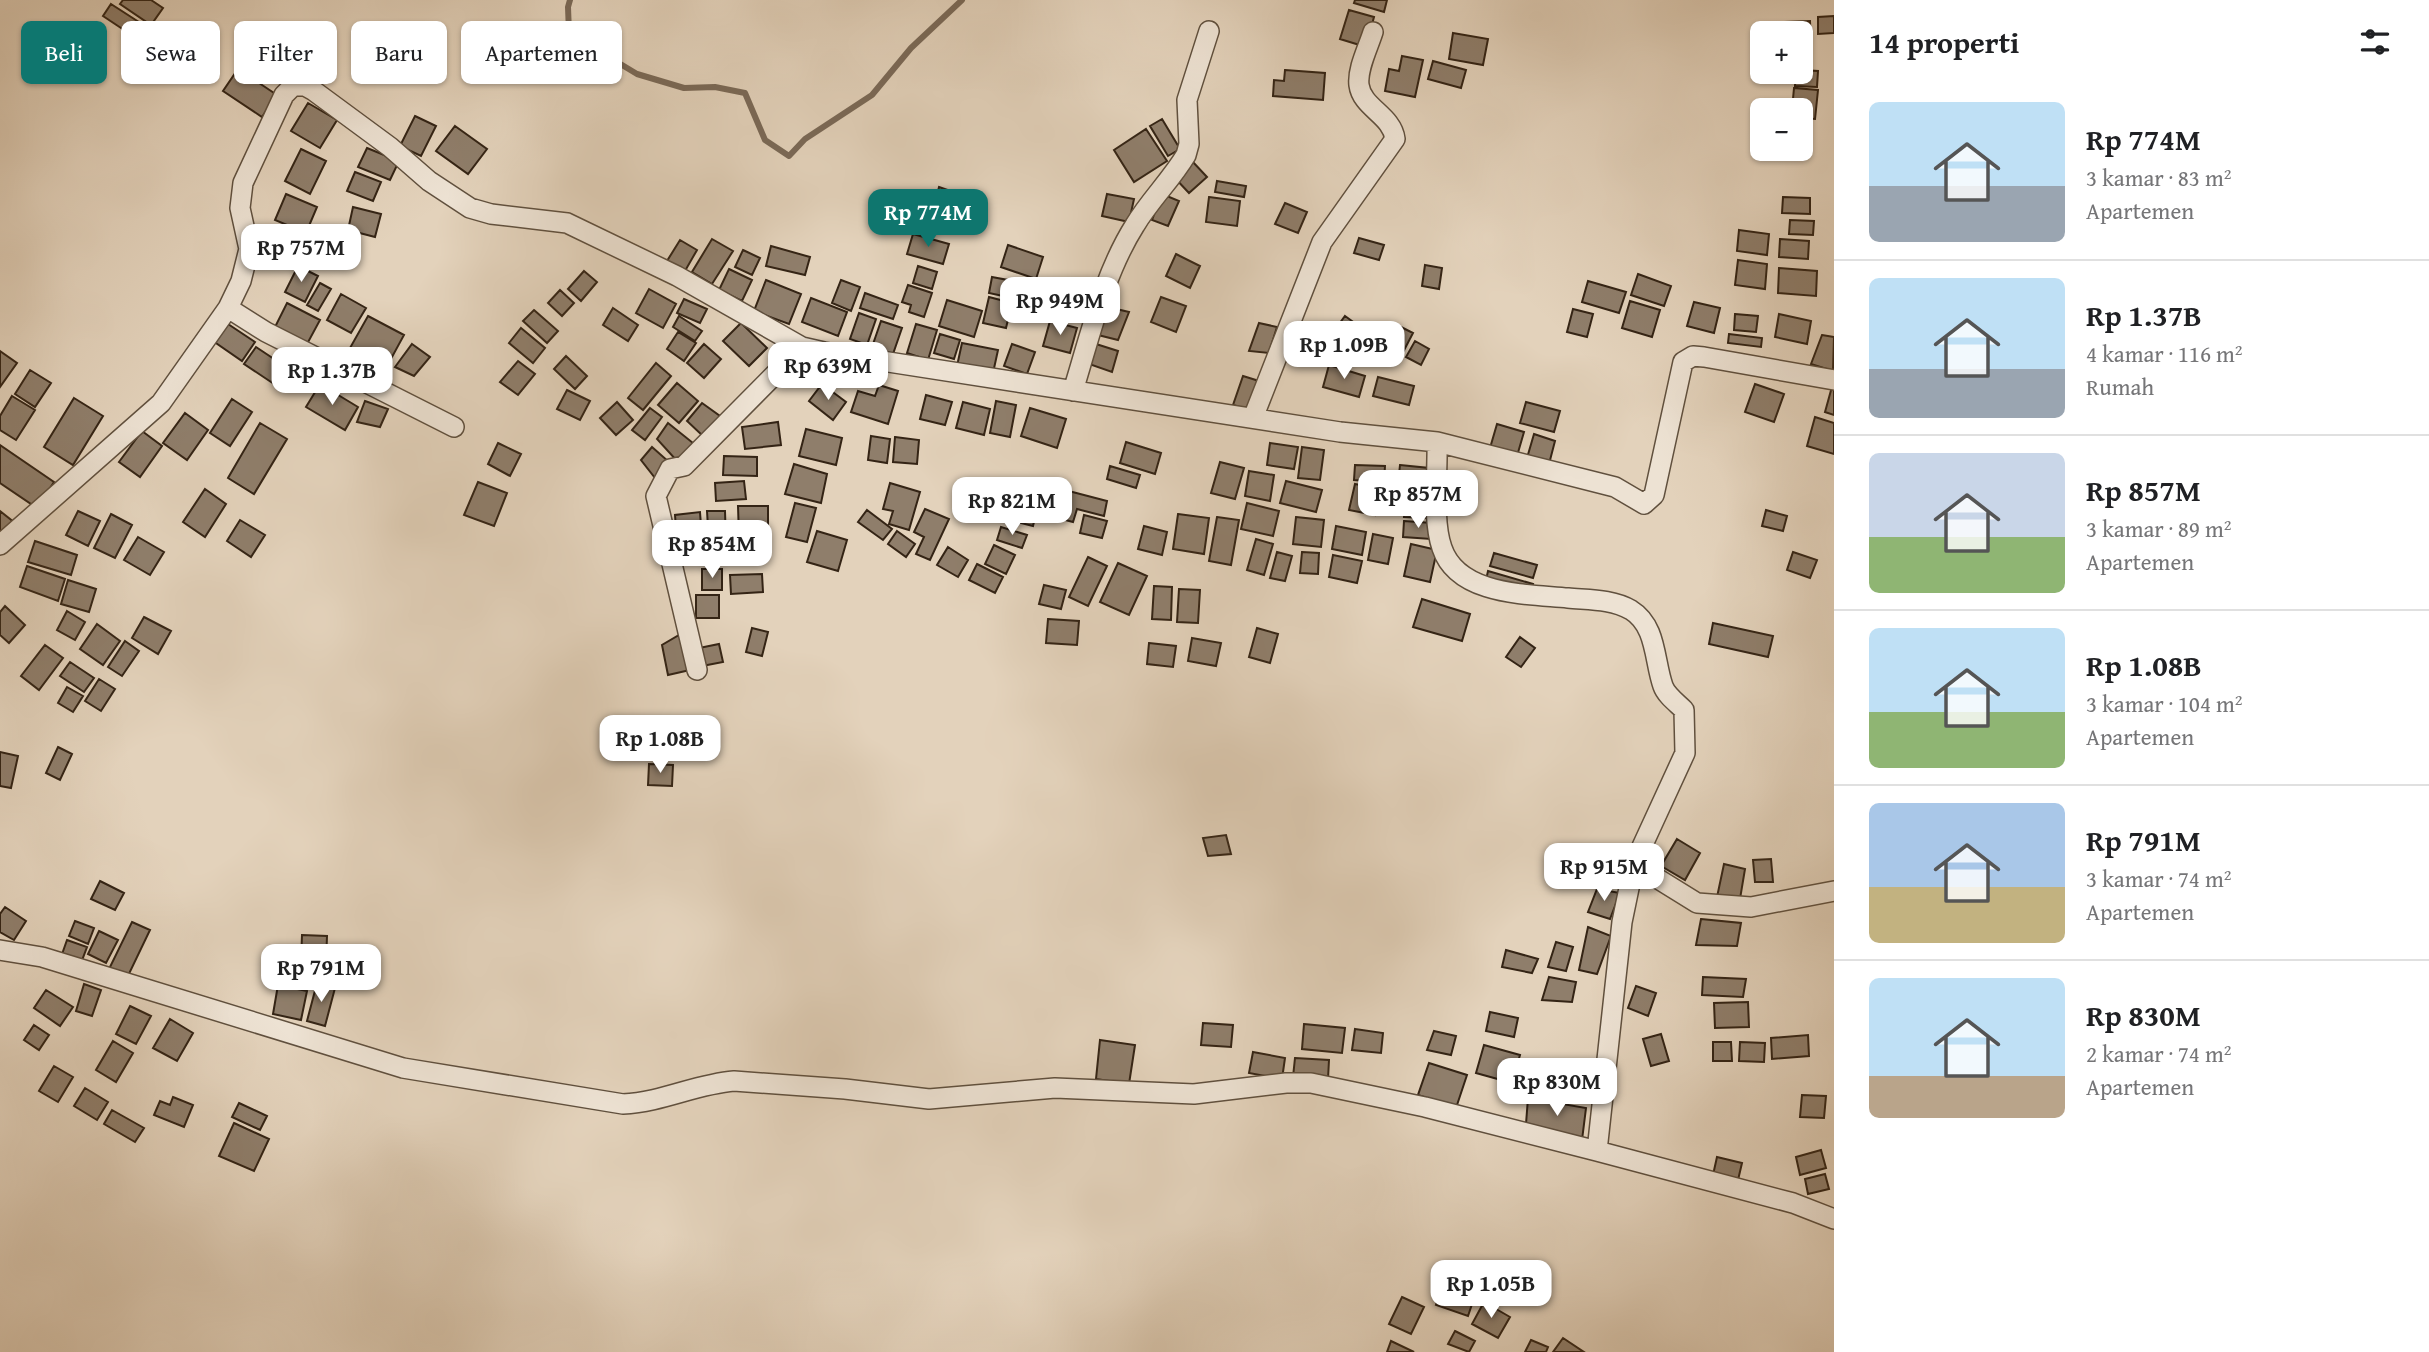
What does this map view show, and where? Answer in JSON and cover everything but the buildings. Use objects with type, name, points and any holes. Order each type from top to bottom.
[{"type":"street","points":[[1073,391],[1120,253],[1135,225],[1186,155],[1189,144],[1187,100],[1209,31]]},
{"type":"street","points":[[1253,418],[1322,243],[1395,138],[1390,123],[1360,90],[1360,75],[1373,32]]},
{"type":"street","points":[[0,545],[161,402],[228,308],[241,281],[249,249],[240,208],[243,183],[284,94],[293,86],[305,86],[348,114],[429,181],[470,208],[491,214],[567,223],[677,276],[802,347],[1340,432],[1437,442],[1615,487],[1644,504],[1654,495],[1683,362],[1687,359],[1704,357],[1834,380]]},
{"type":"street","points":[[228,308],[289,344],[454,427]]},
{"type":"street","points":[[697,670],[656,496],[670,469],[684,466],[802,347]]},
{"type":"street","points":[[1437,442],[1438,534],[1442,551],[1451,565],[1468,578],[1488,587],[1513,593],[1622,606],[1642,620],[1649,631],[1664,690],[1684,710],[1685,752],[1634,864],[1622,922],[1597,1151]]},
{"type":"street","points":[[1634,864],[1697,903],[1751,907],[1834,891]]},
{"type":"street","points":[[0,950],[42,957],[403,1068],[623,1104],[649,1102],[719,1082],[734,1081],[845,1089],[929,1099],[1055,1087],[1194,1094],[1286,1083],[1311,1083],[1425,1107],[1597,1151],[1793,1203],[1834,1219]]},
{"type":"waterway","points":[[570,0],[569,33],[637,74],[684,88],[715,87],[745,93],[765,140],[789,156],[805,139],[872,95],[911,48],[962,0]]}]
